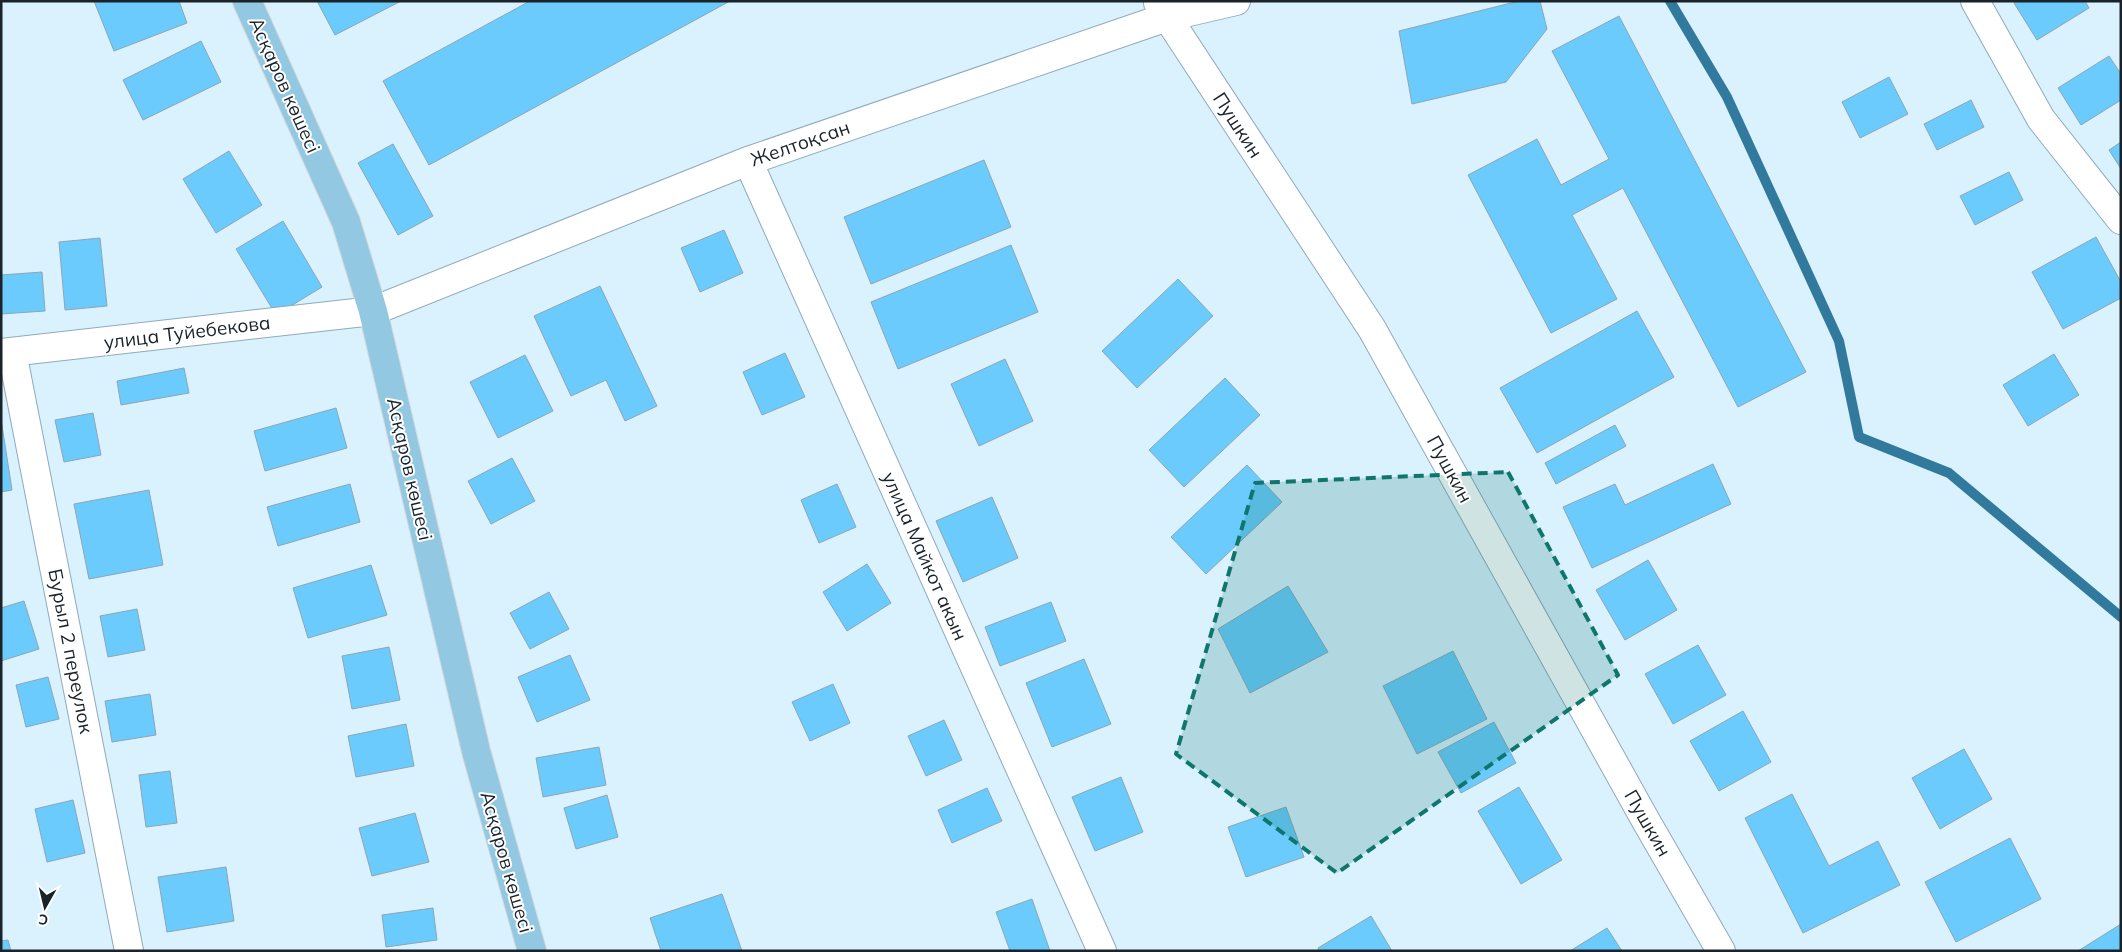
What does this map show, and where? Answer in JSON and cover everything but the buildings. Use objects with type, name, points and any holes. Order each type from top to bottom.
[{"type":"main road","name":"Асқаров көшесі","points":[[247,1],[346,222],[373,310],[476,751],[532,951]]},
{"type":"street","name":"Желтоқсан","points":[[373,310],[748,161],[1162,9],[1236,1]]},
{"type":"street","points":[[1975,1],[2042,119],[2121,220]]},
{"type":"street","name":"Пушкин","points":[[1162,9],[1372,329],[1646,821],[1721,951]]},
{"type":"street","name":"улица Майкот акын","points":[[748,161],[1102,951]]},
{"type":"street","name":"улица Туйебекова","points":[[7,352],[373,310]]},
{"type":"street","name":"Бурыл 2 переулок","points":[[7,352],[129,951]]},
{"type":"highlighted area","points":[[1508,472],[1618,675],[1337,873],[1176,754],[1255,483]]},
{"type":"waterway","points":[[1670,1],[1727,97],[1839,341],[1859,437],[1949,473],[2121,617]]}]
